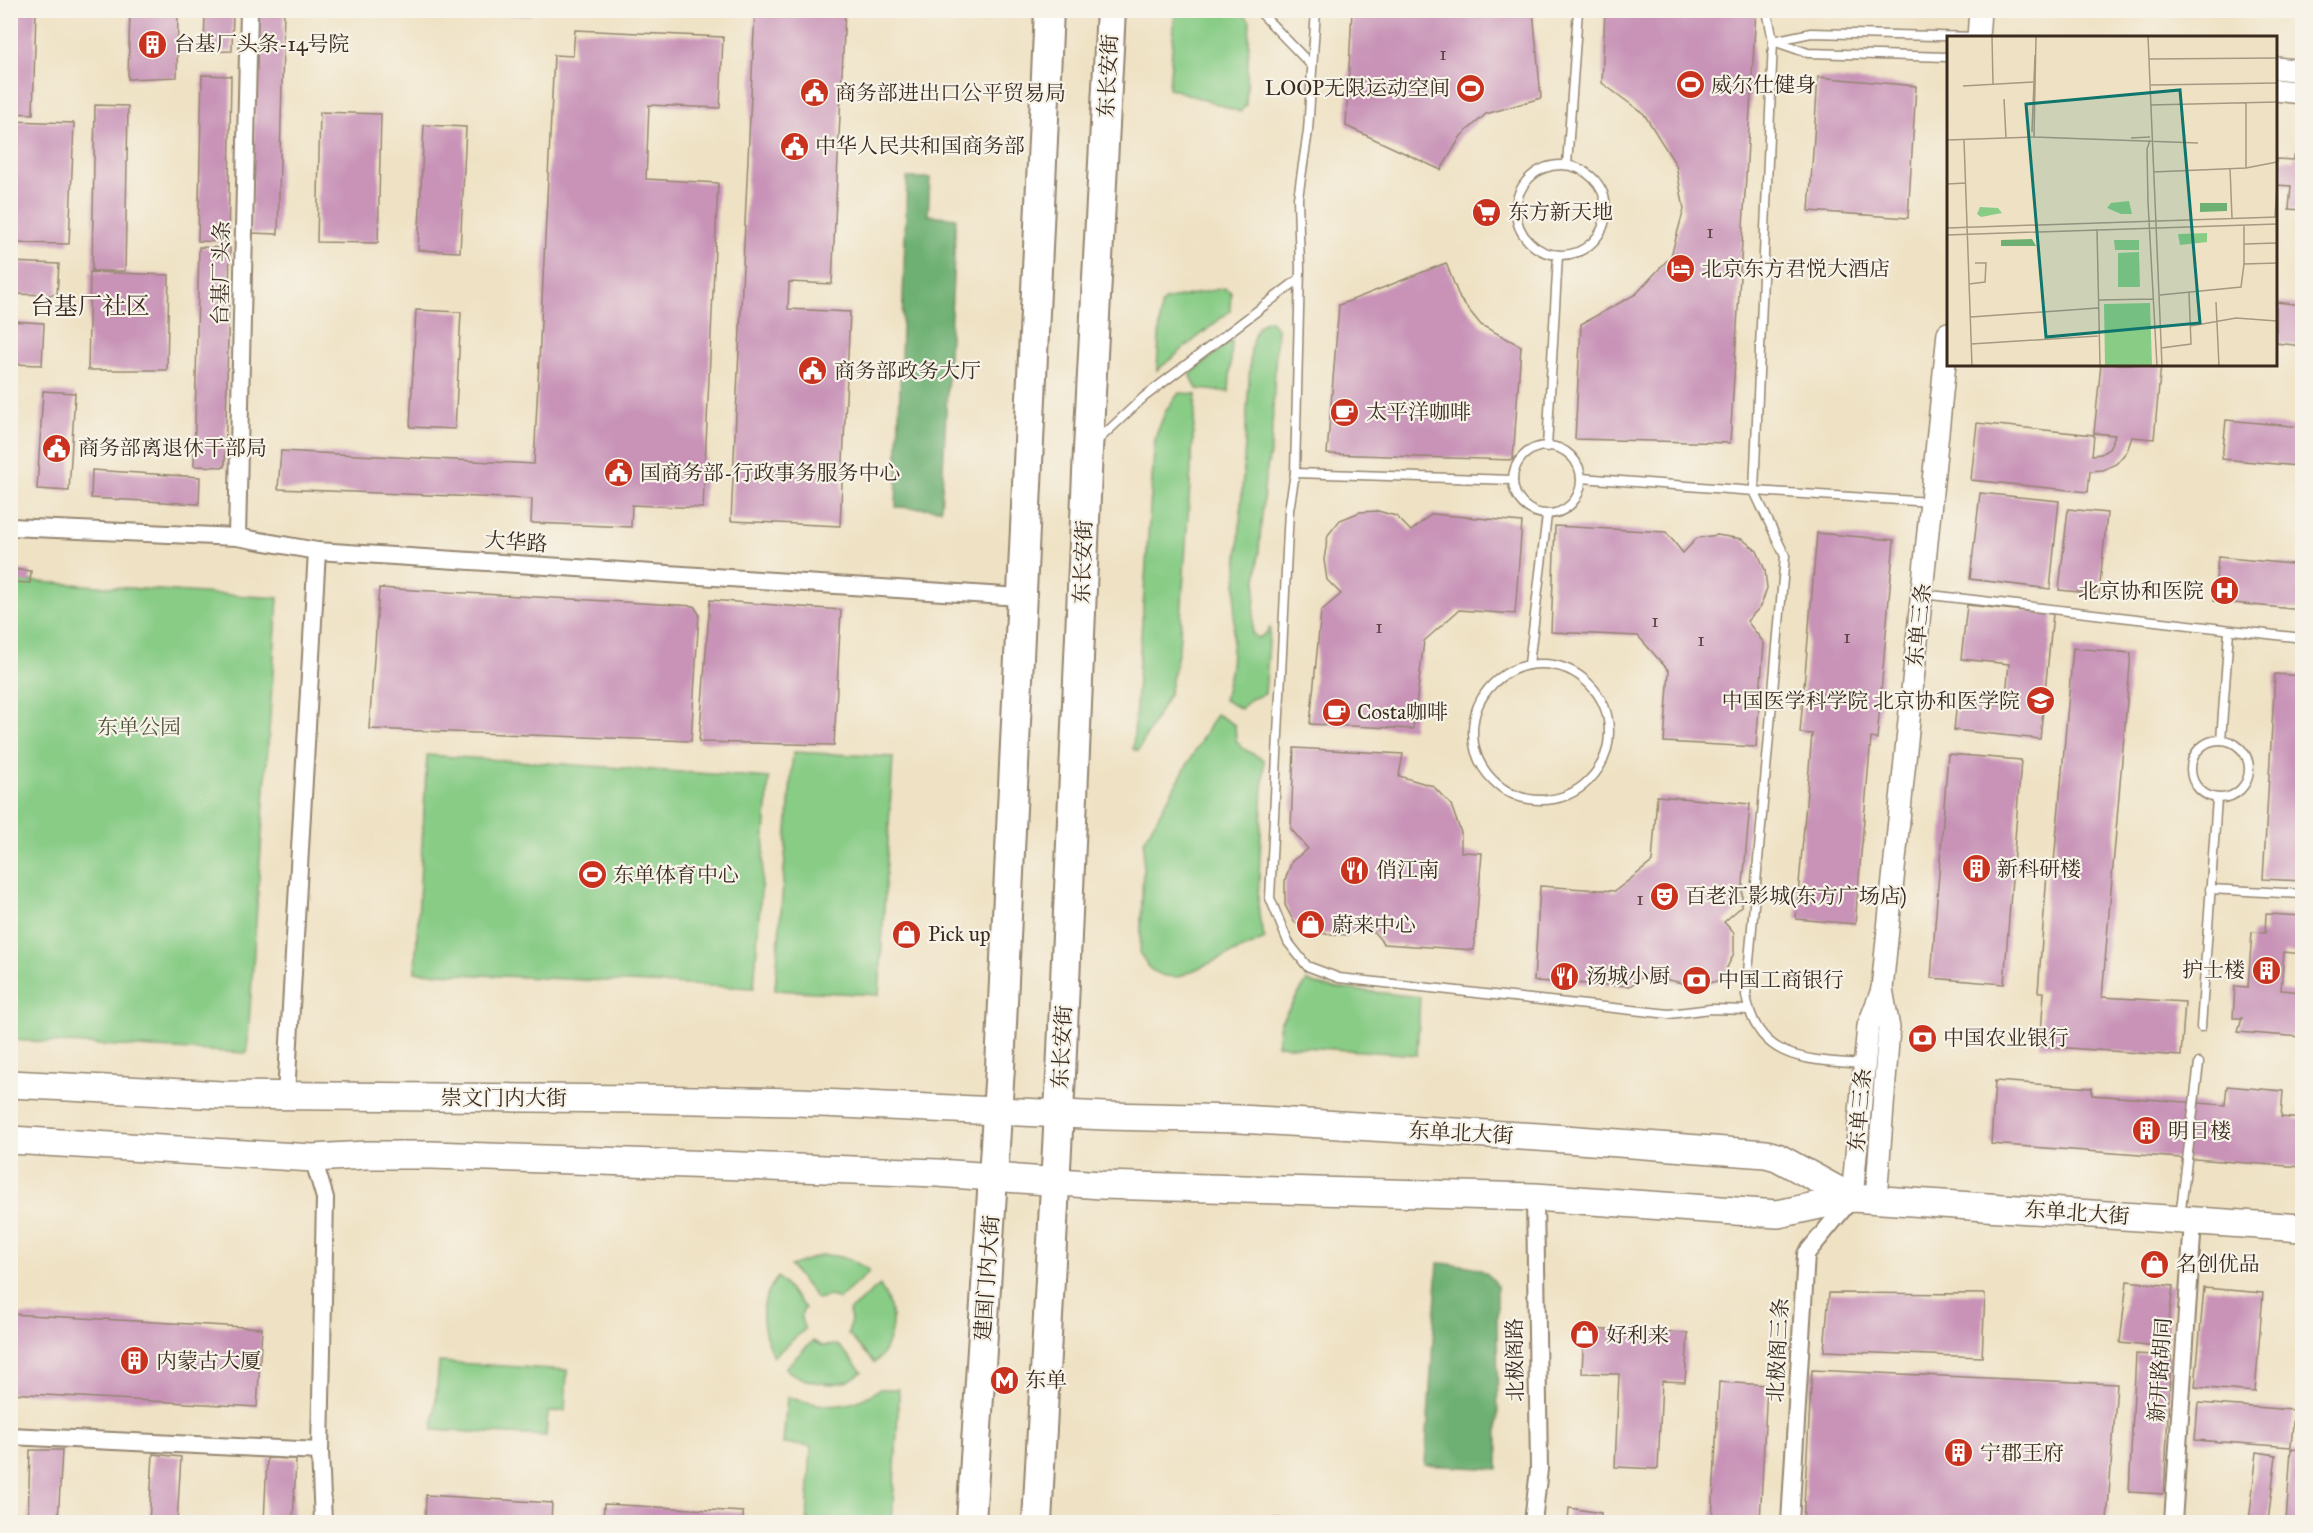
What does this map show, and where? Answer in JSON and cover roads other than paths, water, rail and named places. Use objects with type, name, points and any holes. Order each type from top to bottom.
[{"type":"highway","points":[[998,1110],[1049,10]]},
{"type":"highway","name":"东长安街","points":[[1055,1182],[1088,450],[1111,10]]},
{"type":"highway","name":"建国门内大街","points":[[971,1522],[998,1110]]},
{"type":"highway","points":[[1037,1522],[1055,1182]]},
{"type":"main road","name":"崇文门内大街","points":[[10,1084],[222,1095],[703,1100],[1059,1113]]},
{"type":"main road","name":"东单北大街","points":[[1059,1113],[1240,1119],[1767,1154],[1864,1198]]},
{"type":"main road","points":[[10,1140],[313,1158],[432,1155],[938,1173],[993,1177]]},
{"type":"main road","name":"东单北大街","points":[[993,1177],[1101,1185],[1535,1197],[1778,1214],[1864,1198],[2302,1228]]},
{"type":"street","name":"台基厂头条","points":[[237,537],[249,10]]},
{"type":"street","points":[[1978,36],[1980,10]]},
{"type":"street","points":[[2277,68],[2302,71]]},
{"type":"street","points":[[2277,90],[2302,93]]},
{"type":"street","name":"东单三条","points":[[1864,1198],[1864,1064],[1868,1026],[1882,989],[1947,344]]},
{"type":"street","name":"大华路","points":[[10,527],[237,537],[317,551],[1020,597]]},
{"type":"street","points":[[286,1095],[317,551]]},
{"type":"street","name":"东单三条","points":[[1864,1198],[1889,1028],[1882,989]]},
{"type":"street","points":[[313,1158],[325,1198],[320,1450],[323,1522]]},
{"type":"street","name":"北极阁路","points":[[1533,1522],[1539,1469],[1535,1197]]},
{"type":"street","name":"北极阁三条","points":[[1790,1522],[1806,1254],[1864,1198]]},
{"type":"street","name":"新开路胡同","points":[[2173,1522],[2186,1220]]},
{"type":"street","points":[[10,1436],[320,1450]]},
{"type":"lane","points":[[1258,10],[1311,66]]},
{"type":"lane","points":[[1316,10],[1308,131],[1299,198],[1295,474],[1289,510],[1270,897],[1288,942],[1306,966],[1339,978],[1669,1014],[1711,1009],[1749,1010]]},
{"type":"lane","points":[[1567,165],[1578,10]]},
{"type":"lane","points":[[1767,10],[1773,41],[1754,491],[1785,556],[1747,984],[1749,1010],[1760,1034],[1777,1049],[1834,1062],[1864,1064]]},
{"type":"lane","points":[[1773,41],[1812,33],[1947,36]]},
{"type":"lane","points":[[1773,41],[1808,53],[1947,57]]},
{"type":"lane","points":[[1567,165],[1581,170],[1593,179],[1602,191],[1606,206],[1604,222],[1598,236],[1588,246],[1574,253],[1558,255],[1545,252],[1532,245],[1523,234],[1517,220],[1516,206],[1520,192],[1528,180],[1539,171],[1552,166],[1567,165]]},
{"type":"lane","points":[[1547,447],[1558,255]]},
{"type":"lane","points":[[1088,450],[1144,397],[1299,279]]},
{"type":"lane","points":[[1547,447],[1557,448],[1574,459],[1581,478],[1581,489],[1576,499],[1558,513],[1547,515],[1536,512],[1518,498],[1513,480],[1522,458],[1538,448],[1547,447]]},
{"type":"lane","points":[[1295,474],[1513,480]]},
{"type":"lane","points":[[1581,478],[1932,502]]},
{"type":"lane","points":[[1529,664],[1547,515]]},
{"type":"lane","points":[[1922,594],[2302,638]]},
{"type":"lane","points":[[2221,740],[2229,631]]},
{"type":"lane","points":[[1552,663],[1574,671],[1592,685],[1604,705],[1610,727],[1607,750],[1597,771],[1581,788],[1560,798],[1537,801],[1515,796],[1497,784],[1482,768],[1474,747],[1472,725],[1478,703],[1490,685],[1508,671],[1529,664],[1552,663]]},
{"type":"lane","points":[[2221,740],[2238,747],[2244,754],[2249,772],[2247,781],[2235,795],[2217,798],[2199,790],[2193,782],[2191,772],[2192,762],[2202,746],[2221,740]]},
{"type":"lane","points":[[2201,1027],[2217,798]]},
{"type":"lane","points":[[2210,889],[2302,894]]},
{"type":"lane","points":[[2186,1220],[2199,1063]]},
{"type":"place","name":"台基厂头条-14号院","points":[[153,44]]},
{"type":"place","name":"威尔仕健身","points":[[1690,85]]},
{"type":"place","name":"LOOP无限运动空间","points":[[1471,88]]},
{"type":"place","name":"商务部进出口公平贸易局","points":[[814,93]]},
{"type":"place","name":"中华人民共和国商务部","points":[[794,146]]},
{"type":"place","name":"东方新天地","points":[[1487,212]]},
{"type":"place","name":"北京东方君悦大酒店","points":[[1680,269]]},
{"type":"place","name":"商务部政务大厅","points":[[813,371]]},
{"type":"place","name":"太平洋咖啡","points":[[1345,412]]},
{"type":"place","name":"商务部离退休干部局","points":[[57,448]]},
{"type":"place","name":"国商务部-行政事务服务中心","points":[[619,473]]},
{"type":"place","name":"北京协和医院","points":[[2225,591]]},
{"type":"place","name":"中国医学科学院 北京协和医学院","points":[[2041,701]]},
{"type":"place","name":"Costa咖啡","points":[[1336,712]]},
{"type":"place","name":"新科研楼","points":[[1976,869]]},
{"type":"place","name":"俏江南","points":[[1355,870]]},
{"type":"place","name":"东单体育中心","points":[[592,875]]},
{"type":"place","name":"百老汇影城(东方广场店)","points":[[1664,896]]},
{"type":"place","name":"蔚来中心","points":[[1311,925]]},
{"type":"place","name":"Pick up","points":[[907,934]]},
{"type":"place","name":"护士楼","points":[[2266,970]]},
{"type":"place","name":"汤城小厨","points":[[1565,976]]},
{"type":"place","name":"中国工商银行","points":[[1697,980]]},
{"type":"place","name":"中国农业银行","points":[[1922,1038]]},
{"type":"place","name":"明日楼","points":[[2147,1131]]},
{"type":"place","name":"名创优品","points":[[2155,1264]]},
{"type":"place","name":"好利来","points":[[1585,1335]]},
{"type":"place","name":"内蒙古大厦","points":[[135,1361]]},
{"type":"place","name":"东单","points":[[1004,1380]]},
{"type":"place","name":"宁郡王府","points":[[1959,1453]]},
{"type":"district","name":"台基厂社区","points":[[90,306]]},
{"type":"park label","name":"东单公园","points":[[139,727]]}]
